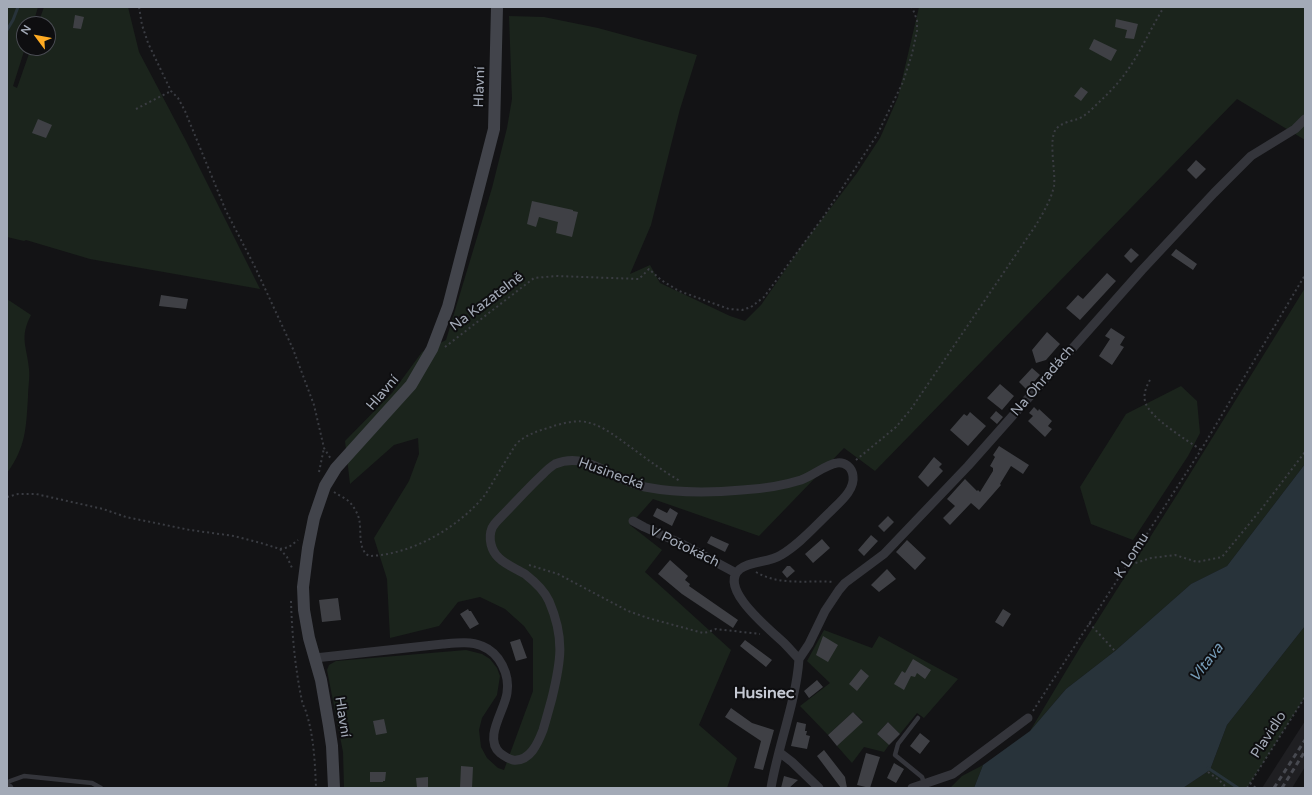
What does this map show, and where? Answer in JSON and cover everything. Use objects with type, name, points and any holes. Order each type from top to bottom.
[{"type":"street","name":"Hlavní","points":[[334,788],[332,746],[329,726],[304,610],[304,587],[308,548],[314,518],[325,486],[336,468],[411,384],[432,349],[448,307],[494,129],[497,7]]},
{"type":"street","name":"Na Ohradách","points":[[799,659],[809,644],[833,596],[845,583],[884,554],[968,466],[1142,270],[1214,192],[1251,156],[1295,129],[1305,119]]},
{"type":"street","name":"Husinecká","points":[[315,658],[443,644],[463,643],[482,646],[496,655],[504,668],[508,682],[507,694],[495,727],[495,744],[498,751],[504,756],[512,760],[519,760],[527,757],[533,750],[540,739],[545,725],[559,672],[560,641],[556,622],[548,600],[537,584],[525,574],[499,558],[494,552],[490,538],[492,528],[500,518],[552,465],[580,460],[588,462],[625,480],[644,487],[698,492],[741,490],[781,485],[808,477],[827,466],[836,463],[843,463],[849,466]]},
{"type":"street","points":[[771,788],[778,752],[796,689],[799,659],[739,596],[735,588],[734,580],[736,573],[741,568],[780,556],[792,547],[845,497],[852,486],[854,477],[849,466]]},
{"type":"street","name":"V Potokách","points":[[633,521],[644,528],[680,543],[736,573]]},
{"type":"street","points":[[912,788],[953,774],[1028,718]]},
{"type":"street","points":[[778,752],[792,762],[819,788]]},
{"type":"lane","points":[[918,718],[898,744],[895,755],[922,777],[924,783]]},
{"type":"lane","points":[[7,783],[24,776],[92,783],[101,788]]},
{"type":"path","points":[[139,7],[142,25],[148,43],[171,91],[178,98],[185,111],[226,211],[255,267],[293,349],[314,405],[324,448],[336,468]]},
{"type":"path","name":"Na Kazatelně","points":[[432,349],[443,348],[534,278],[556,276],[639,279],[649,269],[661,280],[679,290],[729,309],[742,310],[751,307],[764,296],[824,216],[877,135],[903,82],[912,54],[917,31],[917,20],[912,7]]},
{"type":"path","points":[[849,466],[896,427],[911,409],[1036,225],[1051,197],[1054,186],[1053,138],[1056,129],[1088,113],[1121,80],[1164,7]]},
{"type":"path","points":[[136,109],[171,91]]},
{"type":"path","name":"K Lomu","points":[[1028,718],[1201,450],[1305,275]]},
{"type":"path","points":[[1150,380],[1146,386],[1144,400],[1149,411],[1201,450]]},
{"type":"path","points":[[325,486],[352,504],[359,520],[360,538],[363,551],[369,556],[384,555],[412,548],[443,531],[465,515],[482,499],[516,444],[532,433],[555,426],[581,421],[590,422],[602,428],[653,464],[698,492]]},
{"type":"path","points":[[1125,567],[1151,558],[1175,555],[1197,562],[1222,557],[1264,507],[1305,452]]},
{"type":"path","points":[[7,497],[18,494],[36,494],[103,509],[126,517],[190,530],[234,536],[280,549],[289,547],[298,539]]},
{"type":"path","points":[[280,549],[287,557],[293,570]]},
{"type":"path","points":[[509,565],[532,565],[558,574],[628,611],[697,631],[708,632],[716,629],[763,634],[773,633]]},
{"type":"path","points":[[748,565],[757,573],[765,577],[785,581],[818,580],[845,583]]},
{"type":"path","points":[[1089,623],[1114,651]]},
{"type":"path","name":"Plavidlo","points":[[1247,788],[1305,697]]},
{"type":"path","points":[[1208,772],[1227,788]]},
{"type":"path","points":[[1250,784],[1256,788]]},
{"type":"shaded area","points":[[7,7],[38,7],[35,16],[16,16],[16,56],[22,56],[13,86],[17,88],[28,56],[56,56],[56,16],[41,16],[44,7],[128,7],[139,52],[186,141],[260,289],[90,259],[26,240],[24,241],[7,237]]},
{"type":"shaded area","points":[[919,7],[1305,7],[1305,140],[1237,99],[875,471],[844,448],[759,536],[653,499],[630,525],[662,550],[645,572],[731,650],[699,725],[737,758],[727,788],[344,788],[343,752],[327,670],[329,665],[336,661],[466,650],[482,654],[490,659],[497,668],[500,676],[497,695],[482,718],[479,730],[481,747],[487,758],[498,768],[504,770],[533,691],[533,639],[524,626],[505,609],[480,597],[458,602],[439,626],[390,638],[387,579],[374,538],[409,481],[419,454],[418,438],[394,445],[350,484],[345,441],[392,393],[422,352],[446,340],[492,188],[507,128],[512,99],[509,16],[544,17],[598,28],[697,55],[680,109],[651,225],[630,274],[650,265],[660,283],[730,316],[745,321],[761,305],[801,247],[857,173],[880,138],[898,97]]},
{"type":"shaded area","points":[[1305,288],[1305,464],[1227,566],[1191,584],[1115,651],[1066,689],[1030,731],[1081,646]]},
{"type":"shaded area","points":[[7,299],[31,315],[25,330],[29,372],[24,437],[18,455],[7,473]]},
{"type":"shaded area","points":[[1181,386],[1197,401],[1200,433],[1188,456],[1133,540],[1091,524],[1080,487],[1126,414]]},
{"type":"shaded area","points":[[1305,626],[1305,697],[1247,788],[1183,788],[1210,770],[1227,725]]},
{"type":"shaded area","points":[[824,630],[872,648],[879,636],[958,679],[924,718],[917,713],[900,734],[888,722],[877,734],[889,745],[884,752],[864,747],[852,763],[837,746],[863,721],[853,712],[828,735],[800,706],[830,683],[807,661]]},
{"type":"shaded area","points":[[1305,721],[1305,767],[1292,788],[1262,788]]},
{"type":"shaded area","points":[[983,765],[974,788],[950,788],[962,776]]},
{"type":"water","name":"Vltava","points":[[1305,464],[1305,626],[1227,725],[1210,770],[1183,788],[974,788],[983,765],[1030,731],[1066,689],[1115,651],[1191,584],[1227,566]]},
{"type":"building","points":[[75,15],[84,17],[81,29],[73,28]]},
{"type":"building","points":[[1116,19],[1138,24],[1134,39],[1125,38],[1127,30],[1115,27]]},
{"type":"building","points":[[1094,39],[1117,50],[1111,61],[1089,49]]},
{"type":"building","points":[[1081,87],[1088,92],[1081,101],[1074,96]]},
{"type":"building","points":[[38,119],[52,125],[46,138],[32,133]]},
{"type":"building","points":[[1196,160],[1206,169],[1196,179],[1187,170]]},
{"type":"building","points":[[532,201],[578,212],[572,237],[556,233],[558,222],[539,217],[536,227],[527,224]]},
{"type":"building","points":[[1131,248],[1139,255],[1131,263],[1124,256]]},
{"type":"building","points":[[1176,249],[1197,264],[1193,270],[1171,255]]},
{"type":"building","points":[[1107,273],[1116,281],[1080,320],[1066,308],[1078,295],[1083,299]]},
{"type":"building","points":[[161,295],[188,299],[186,309],[159,306]]},
{"type":"building","points":[[1111,328],[1125,337],[1120,345],[1124,347],[1112,365],[1099,356],[1110,339],[1105,336]]},
{"type":"building","points":[[1047,332],[1060,344],[1046,360],[1036,363],[1032,350]]},
{"type":"building","points":[[1032,368],[1040,375],[1027,390],[1019,382]]},
{"type":"building","points":[[1000,384],[1014,396],[1002,410],[987,398]]},
{"type":"building","points":[[1034,407],[1038,411],[1039,409],[1052,421],[1048,426],[1052,429],[1045,437],[1028,421],[1033,416],[1029,413]]},
{"type":"building","points":[[996,411],[1003,417],[997,424],[990,418]]},
{"type":"building","points":[[970,412],[986,426],[968,446],[950,430],[964,414],[967,416]]},
{"type":"building","points":[[999,446],[1029,465],[1023,474],[1011,466],[1000,484],[1001,485],[979,510],[971,503],[950,525],[943,518],[955,506],[947,499],[965,479],[977,491],[978,490],[980,492],[993,471],[993,468],[990,466],[995,457],[993,455]]},
{"type":"building","points":[[934,457],[942,464],[939,467],[943,471],[928,487],[918,477]]},
{"type":"building","points":[[657,508],[667,513],[670,508],[678,513],[672,526],[653,516]]},
{"type":"building","points":[[888,516],[894,522],[884,532],[878,526]]},
{"type":"building","points":[[871,535],[878,541],[864,556],[858,550]]},
{"type":"building","points":[[711,536],[729,544],[725,552],[707,543]]},
{"type":"building","points":[[822,539],[830,548],[813,563],[805,554]]},
{"type":"building","points":[[907,540],[926,558],[915,570],[896,552]]},
{"type":"building","points":[[670,560],[688,576],[685,580],[690,584],[689,586],[738,620],[733,628],[682,594],[658,574]]},
{"type":"building","points":[[787,566],[790,566],[795,571],[787,578],[782,572]]},
{"type":"building","points":[[887,569],[896,579],[879,592],[871,585]]},
{"type":"building","points":[[338,598],[341,620],[322,622],[319,600]]},
{"type":"building","points":[[468,609],[471,611],[479,624],[470,629],[460,614]]},
{"type":"building","points":[[1003,609],[1011,614],[1003,627],[995,622]]},
{"type":"building","points":[[823,636],[838,645],[828,662],[816,655]]},
{"type":"building","points":[[520,639],[527,658],[516,661],[510,642]]},
{"type":"building","points":[[745,640],[772,660],[766,667],[740,646]]},
{"type":"building","points":[[913,659],[931,670],[925,679],[917,673],[915,677],[911,676],[904,690],[894,684],[902,671],[905,673]]},
{"type":"building","points":[[861,669],[869,676],[857,691],[849,684]]},
{"type":"building","points":[[817,680],[823,687],[809,698],[804,691]]},
{"type":"building","points":[[731,708],[752,723],[774,730],[763,770],[754,768],[761,741],[725,717]]},
{"type":"building","points":[[853,712],[863,722],[837,746],[828,735]]},
{"type":"building","points":[[384,719],[387,733],[376,735],[373,721]]},
{"type":"building","points":[[797,722],[806,724],[806,735],[810,736],[807,749],[791,746]]},
{"type":"building","points":[[888,722],[900,734],[889,745],[877,734]]},
{"type":"building","points":[[920,733],[930,741],[920,754],[910,746]]},
{"type":"building","points":[[824,750],[845,777],[847,788],[841,788],[817,756]]},
{"type":"building","points":[[866,753],[880,757],[870,788],[857,785]]},
{"type":"building","points":[[894,763],[904,769],[896,783],[887,778]]},
{"type":"building","points":[[461,766],[473,767],[472,788],[460,788]]},
{"type":"building","points":[[370,772],[386,772],[385,781],[370,782]]},
{"type":"building","points":[[784,776],[798,780],[789,788],[781,788]]},
{"type":"building","points":[[428,777],[428,788],[417,788],[416,778]]},
{"type":"waterway","points":[[7,30],[18,7]]},
{"type":"waterway","points":[[1208,768],[1238,788]]},
{"type":"railway","points":[[1274,788],[1305,740]]},
{"type":"railway","points":[[1282,788],[1305,751]]},
{"type":"district","name":"Husinec","points":[[764,694]]}]
